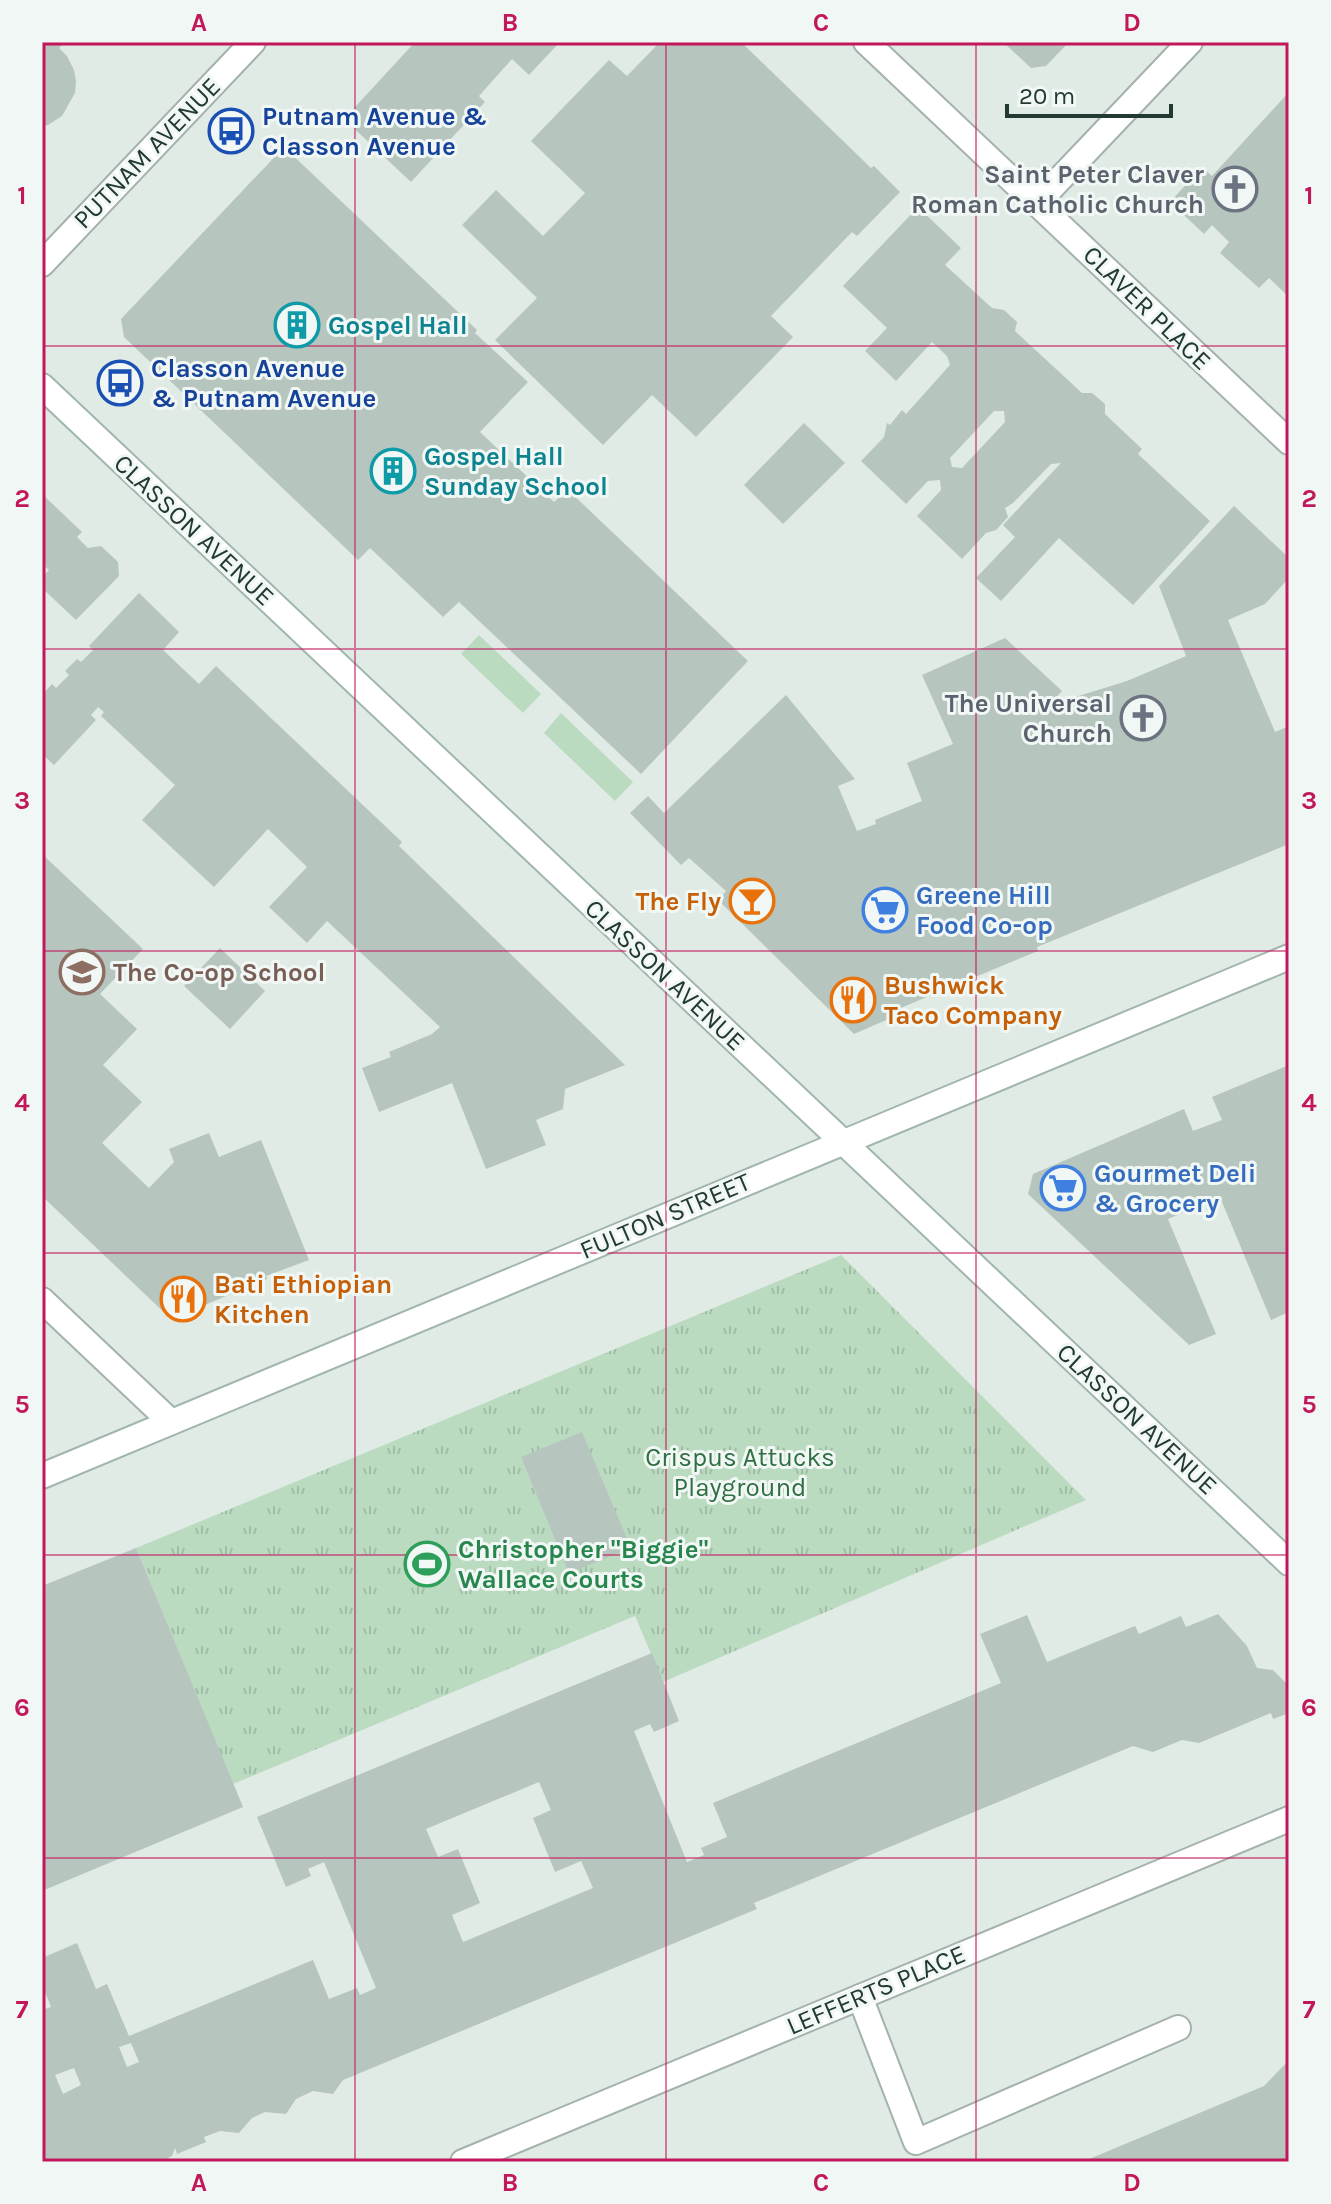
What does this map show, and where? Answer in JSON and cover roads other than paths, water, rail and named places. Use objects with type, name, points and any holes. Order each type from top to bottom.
[{"type":"street","name":"PUTNAM AVENUE","points":[[42,264],[253,42]]},
{"type":"street","name":"CLAVER PLACE","points":[[866,42],[1289,442]]},
{"type":"street","points":[[1037,203],[1190,42]]},
{"type":"street","name":"CLASSON AVENUE","points":[[42,386],[1289,1563]]},
{"type":"street","name":"FULTON STREET","points":[[42,1476],[1289,957]]},
{"type":"street","points":[[42,1300],[171,1422]]},
{"type":"street","name":"LEFFERTS PLACE","points":[[463,2162],[1289,1819]]},
{"type":"street","points":[[860,1997],[916,2142],[1178,2028]]},
{"type":"place","name":"Putnam Avenue & Classon Avenue","points":[[231,131]]},
{"type":"place","name":"Saint Peter Claver Roman Catholic Church","points":[[1235,189]]},
{"type":"place","name":"Gospel Hall","points":[[297,325]]},
{"type":"place","name":"Classon Avenue & Putnam Avenue","points":[[120,383]]},
{"type":"place","name":"Gospel Hall Sunday School","points":[[393,471]]},
{"type":"place","name":"The Universal Church","points":[[1143,718]]},
{"type":"place","name":"The Fly","points":[[752,901]]},
{"type":"place","name":"Greene Hill Food Co-op","points":[[885,910]]},
{"type":"place","name":"The Co-op School","points":[[82,972]]},
{"type":"place","name":"Bushwick Taco Company","points":[[853,1000]]},
{"type":"place","name":"Gourmet Deli & Grocery","points":[[1063,1188]]},
{"type":"place","name":"Bati Ethiopian Kitchen","points":[[183,1299]]},
{"type":"place","name":"Christopher \"Biggie\" Wallace Courts","points":[[427,1564]]},
{"type":"park label","name":"Crispus Attucks Playground","points":[[740,1472]]}]
